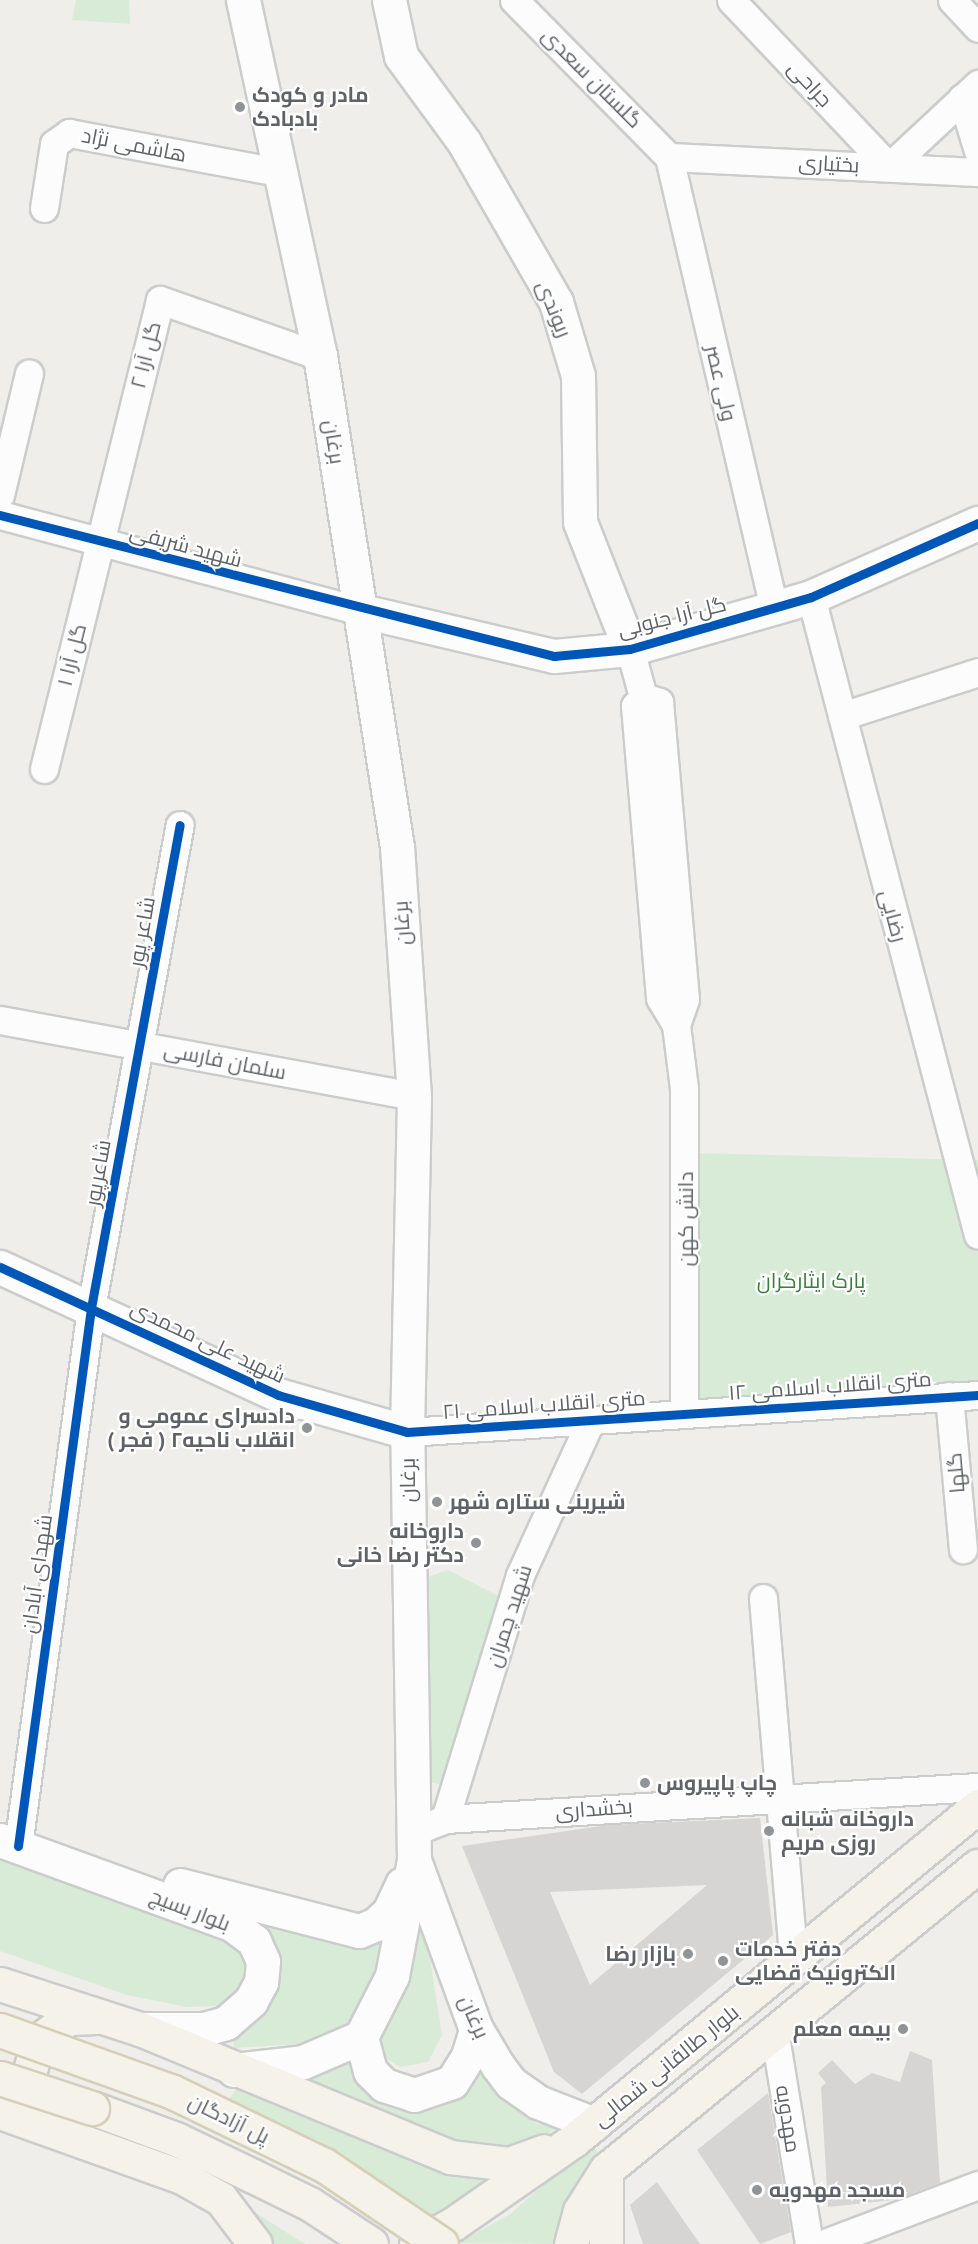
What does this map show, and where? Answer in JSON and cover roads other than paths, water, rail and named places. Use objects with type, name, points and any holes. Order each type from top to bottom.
[{"type":"main road","name":"برغان","points":[[243,0],[283,173],[320,356],[362,611],[397,848],[414,1096],[407,1432],[413,1846],[392,1976],[361,2037]]},
{"type":"main road","name":"ریوندی","points":[[389,0],[401,56],[464,142],[556,302],[578,376],[580,522],[630,649]]},
{"type":"main road","name":"گل آرا جنوبی","points":[[362,611],[554,656],[630,649],[811,597],[978,523]]},
{"type":"main road","name":"شهید علی محمدی","points":[[0,1267],[278,1395],[407,1432]]},
{"type":"main road","name":"بلوار طالقانی شمالی","points":[[584,2132],[978,1806]]},
{"type":"main road","points":[[9,1843],[359,1930],[376,1924],[389,1912],[413,1846]]},
{"type":"main road","name":"بلوار بسیج","points":[[9,1843],[233,1925],[254,1941],[263,1961],[261,1982],[251,2001],[225,2023],[204,2029],[140,2029]]},
{"type":"main road","name":"برغان","points":[[413,1846],[476,2028],[511,2083],[584,2132]]},
{"type":"main road","name":"بلوار طالقانی شمالی","points":[[571,2244],[580,2211],[606,2170],[774,2030],[978,1866]]},
{"type":"main road","points":[[0,1984],[140,2029],[234,2070],[450,2157],[509,2164],[584,2132]]},
{"type":"main road","points":[[63,2131],[42,2114],[32,2097],[30,2058],[52,2027],[69,2018],[108,2019]]},
{"type":"main road","points":[[234,2070],[303,2062],[361,2037],[370,2071],[384,2085],[414,2095],[452,2082],[468,2056],[476,2028]]},
{"type":"main road","name":"پل آزادگان","points":[[0,2030],[173,2092],[324,2165],[441,2244]]},
{"type":"main road","name":"پل آزادگان","points":[[0,2078],[176,2139],[310,2204],[371,2244]]},
{"type":"main road","points":[[0,2112],[63,2131],[182,2178],[221,2199],[255,2244]]},
{"type":"main road","points":[[416,2244],[453,2224],[584,2132]]},
{"type":"main road","points":[[606,2170],[606,2244]]},
{"type":"street","name":"گلستان سعدی","points":[[514,0],[669,157]]},
{"type":"street","name":"جراحی","points":[[731,0],[889,167]]},
{"type":"street","points":[[952,0],[978,28]]},
{"type":"street","name":"بختیاری","points":[[669,157],[889,167],[970,91]]},
{"type":"street","points":[[970,91],[978,150]]},
{"type":"street","name":"هاشمی نژاد","points":[[44,208],[54,144],[69,133],[283,173]]},
{"type":"street","name":"ولی عصر","points":[[669,157],[774,608]]},
{"type":"street","points":[[889,167],[978,172]]},
{"type":"street","name":"گل آرا ۲","points":[[100,542],[160,300],[320,356]]},
{"type":"street","points":[[0,495],[29,374]]},
{"type":"street","name":"شهید شریفی","points":[[0,515],[362,611]]},
{"type":"street","name":"گل آرا ۱","points":[[44,769],[100,542]]},
{"type":"street","name":"رضایی","points":[[811,597],[978,1234]]},
{"type":"street","name":"دانش کهن","points":[[630,649],[643,697],[635,706],[660,998],[676,1025],[687,1153],[684,1414]]},
{"type":"street","points":[[842,716],[978,672]]},
{"type":"street","name":"شاعر پور","points":[[140,1045],[180,825]]},
{"type":"street","name":"سلمان فارسی","points":[[0,1020],[414,1096]]},
{"type":"street","name":"شاعرپور","points":[[91,1308],[140,1045]]},
{"type":"street","name":"شهدای آبادان","points":[[9,1843],[91,1308]]},
{"type":"street","name":"۱۲ متری انقلاب اسلامی","points":[[684,1414],[978,1395]]},
{"type":"street","name":"گلها","points":[[949,1396],[963,1549]]},
{"type":"street","name":"۲۱ متری انقلاب اسلامی","points":[[407,1432],[684,1414]]},
{"type":"street","name":"شهید چمران","points":[[445,1819],[520,1575],[591,1420]]},
{"type":"street","points":[[763,1598],[777,1796],[792,1946]]},
{"type":"street","name":"بخشداری","points":[[413,1846],[445,1819],[777,1796],[978,1787]]},
{"type":"street","name":"مهدویه","points":[[774,2030],[809,2244]]},
{"type":"street","points":[[822,2244],[978,2185]]},
{"type":"place","name":"مادر و کودک بادبادک","points":[[240,107]]},
{"type":"place","name":"دادسرای عمومی و انقلاب ناحیه۲ ( فجر )","points":[[307,1428]]},
{"type":"place","name":"شیرینی ستاره شهر","points":[[437,1502]]},
{"type":"place","name":"داروخانه دکتر رضا خانی","points":[[476,1543]]},
{"type":"place","name":"چاپ پاپیروس","points":[[645,1783]]},
{"type":"place","name":"داروخانه شبانه روزی مریم","points":[[769,1831]]},
{"type":"place","name":"بازار رضا","points":[[688,1954]]},
{"type":"place","name":"دفتر خدمات الکترونیک قضایی","points":[[723,1961]]},
{"type":"place","name":"بیمه معلم","points":[[903,2029]]},
{"type":"place","name":"مسجد مهدویه","points":[[757,2190]]},
{"type":"park label","name":"پارک ایثارگران","points":[[811,1281]]}]
